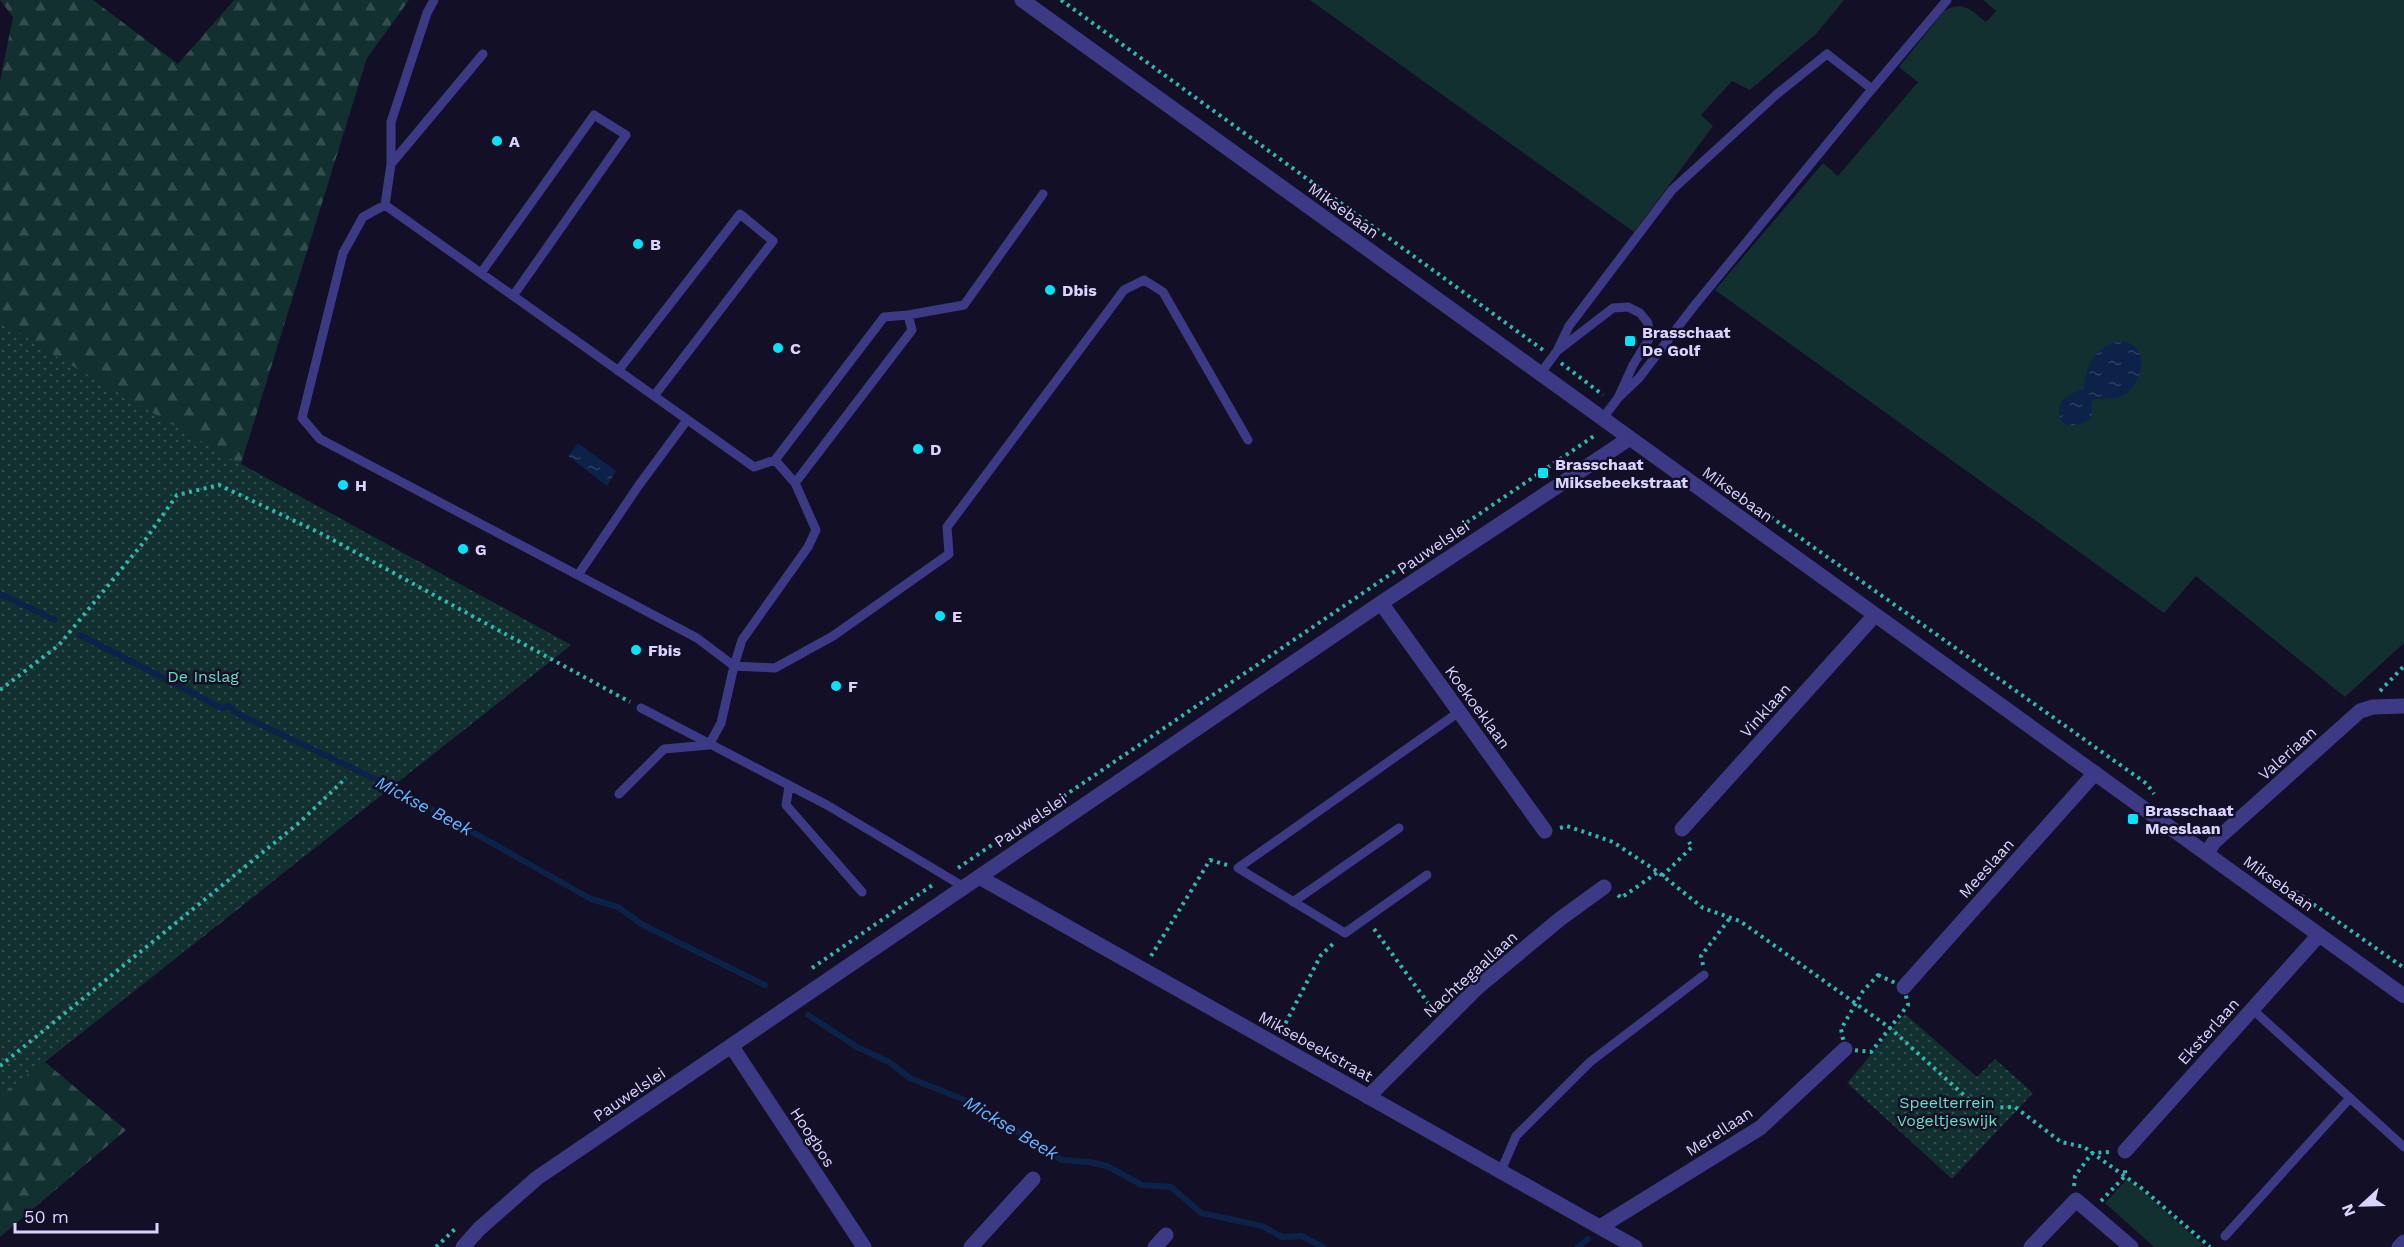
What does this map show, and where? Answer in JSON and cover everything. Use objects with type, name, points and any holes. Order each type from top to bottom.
[{"type":"street","name":"Miksebaan","points":[[1022,0],[2404,996]]},
{"type":"street","name":"Pauwelslei","points":[[463,1247],[479,1229],[537,1178],[1381,603],[1630,438]]},
{"type":"street","name":"Koekoeklaan","points":[[1381,603],[1545,831]]},
{"type":"street","name":"Vinklaan","points":[[1682,829],[1875,615]]},
{"type":"street","name":"Valeriaan","points":[[2206,853],[2214,842],[2360,711],[2373,707],[2404,706]]},
{"type":"street","name":"Meeslaan","points":[[1904,987],[2095,773]]},
{"type":"street","name":"Miksebeekstraat","points":[[979,877],[1635,1247]]},
{"type":"street","name":"Nachtegaallaan","points":[[1368,1097],[1487,980],[1560,919],[1604,887]]},
{"type":"street","name":"Eksterlaan","points":[[2125,1151],[2319,935]]},
{"type":"street","name":"Hoogbos","points":[[732,1047],[864,1247]]},
{"type":"street","name":"Merellaan","points":[[1600,1227],[1760,1128],[1845,1049]]},
{"type":"street","points":[[971,1247],[1033,1179]]},
{"type":"street","points":[[2031,1247],[2076,1200],[2131,1247]]},
{"type":"street","points":[[1155,1247],[1166,1235]]},
{"type":"street","points":[[2399,1247],[2404,1242]]},
{"type":"lane","points":[[385,205],[391,164],[392,122],[427,14],[434,0]]},
{"type":"lane","points":[[1616,400],[1639,378],[1694,306],[1947,0]]},
{"type":"lane","points":[[391,164],[483,54]]},
{"type":"lane","points":[[1540,374],[1555,354],[1569,326],[1672,190],[1777,94],[1827,54],[1872,89]]},
{"type":"lane","points":[[481,273],[594,115],[626,135],[513,296]]},
{"type":"lane","points":[[385,205],[754,467],[775,460],[884,317],[964,305],[1043,194]]},
{"type":"lane","points":[[385,205],[363,217],[343,253],[302,418],[321,439],[698,638],[734,666],[775,668],[833,636],[949,554],[947,527],[1124,290],[1144,280],[1163,292],[1248,440]]},
{"type":"lane","points":[[618,371],[740,214],[774,240],[654,396]]},
{"type":"lane","points":[[1555,354],[1613,308],[1628,307],[1640,313],[1648,323],[1649,339],[1616,400],[1603,418]]},
{"type":"lane","points":[[795,483],[912,330],[908,315]]},
{"type":"lane","points":[[578,575],[639,484],[687,420]]},
{"type":"lane","points":[[710,745],[721,723],[742,640],[808,547],[816,530],[795,483],[775,460]]},
{"type":"lane","points":[[641,708],[827,805],[964,887]]},
{"type":"lane","points":[[1427,875],[1345,933],[1238,868],[1459,712]]},
{"type":"lane","points":[[619,794],[664,749],[710,745]]},
{"type":"lane","points":[[789,786],[786,805],[862,892]]},
{"type":"lane","points":[[1293,902],[1399,828]]},
{"type":"lane","points":[[1501,1172],[1516,1136],[1590,1062],[1704,975]]},
{"type":"lane","points":[[2252,1009],[2404,1147]]},
{"type":"lane","points":[[2225,1236],[2350,1098]]},
{"type":"path","points":[[1060,0],[1616,400]]},
{"type":"path","points":[[0,690],[59,645],[143,543],[177,495],[219,485],[322,534],[641,708]]},
{"type":"path","points":[[1734,490],[2148,784],[2157,798]]},
{"type":"path","points":[[0,1066],[300,822],[346,778]]},
{"type":"path","points":[[1545,831],[1567,826],[1613,842],[1658,872],[1703,908],[1740,921],[1890,1028],[1978,1107],[2015,1107],[2061,1142],[2084,1147],[2125,1176],[2210,1247]]},
{"type":"path","points":[[1662,876],[1692,847],[1682,829]]},
{"type":"path","points":[[1143,970],[1210,860],[1238,868]]},
{"type":"path","points":[[1604,887],[1621,898],[1658,872]]},
{"type":"path","points":[[2275,883],[2296,892],[2404,968]]},
{"type":"path","points":[[1366,918],[1442,1023]]},
{"type":"path","points":[[1704,975],[1701,956],[1730,918]]},
{"type":"path","points":[[1274,1044],[1321,955],[1345,933]]},
{"type":"path","points":[[1878,975],[1904,987],[1908,1005],[1871,1052],[1845,1049],[1841,1029],[1856,1004],[1863,991],[1878,975]]},
{"type":"path","points":[[2073,1204],[2074,1176],[2092,1153]]},
{"type":"path","points":[[2090,1212],[2125,1176]]},
{"type":"green space","name":"De Inslag","points":[[0,0],[93,0],[178,64],[234,0],[409,0],[367,58],[241,464],[571,645],[45,1062],[126,1130],[0,1237],[0,81],[13,17]]},
{"type":"green space","points":[[1310,0],[1844,0],[1816,34],[1750,90],[1732,81],[1701,115],[1713,126],[1634,232]]},
{"type":"green space","points":[[1983,0],[2404,0],[2404,643],[2345,697],[2196,576],[2164,613],[1715,290],[1823,163],[1838,176],[1918,82],[1899,67],[1944,11],[1962,6],[1986,22],[1996,11]]},
{"type":"green space","name":"De Inslag","points":[[0,319],[40,347],[240,464],[571,645],[0,1096]]},
{"type":"green space","name":"Speelterrein Vogeltjeswijk","points":[[1905,1014],[1977,1077],[1995,1059],[2033,1093],[1952,1179],[1847,1083]]},
{"type":"green space","points":[[2128,1178],[2206,1247],[2154,1247],[2105,1203]]},
{"type":"water","points":[[2119,341],[2130,343],[2137,348],[2141,356],[2142,364],[2136,382],[2122,396],[2094,399],[2091,403],[2092,417],[2085,422],[2074,425],[2062,422],[2059,415],[2060,404],[2067,396],[2084,389],[2089,365],[2093,359],[2104,348]]},
{"type":"water","points":[[578,443],[616,471],[607,486],[568,456]]},
{"type":"waterway","name":"Mickse Beek","points":[[0,594],[55,620]]},
{"type":"waterway","name":"Mickse Beek","points":[[80,635],[221,708],[229,706],[236,713],[396,789],[591,899],[618,907],[643,925],[765,985]]},
{"type":"waterway","name":"Mickse Beek","points":[[808,1015],[857,1047],[889,1062],[910,1078],[972,1103],[1062,1160],[1107,1166],[1142,1185],[1171,1187],[1201,1213],[1262,1226],[1282,1237],[1302,1236],[1323,1247]]},
{"type":"waterway","name":"Mickse Beek","points":[[1578,1247],[1588,1239]]},
{"type":"place","name":"A","points":[[497,141]]},
{"type":"place","name":"B","points":[[638,244]]},
{"type":"place","name":"Dbis","points":[[1050,290]]},
{"type":"place","name":"Brasschaat De Golf","points":[[1630,341]]},
{"type":"place","name":"C","points":[[778,348]]},
{"type":"place","name":"D","points":[[918,449]]},
{"type":"place","name":"Brasschaat Miksebeekstraat","points":[[1543,473]]},
{"type":"place","name":"H","points":[[343,485]]},
{"type":"place","name":"G","points":[[463,549]]},
{"type":"place","name":"E","points":[[940,616]]},
{"type":"place","name":"Fbis","points":[[636,650]]},
{"type":"place","name":"F","points":[[836,686]]},
{"type":"place","name":"Brasschaat Meeslaan","points":[[2133,819]]}]
